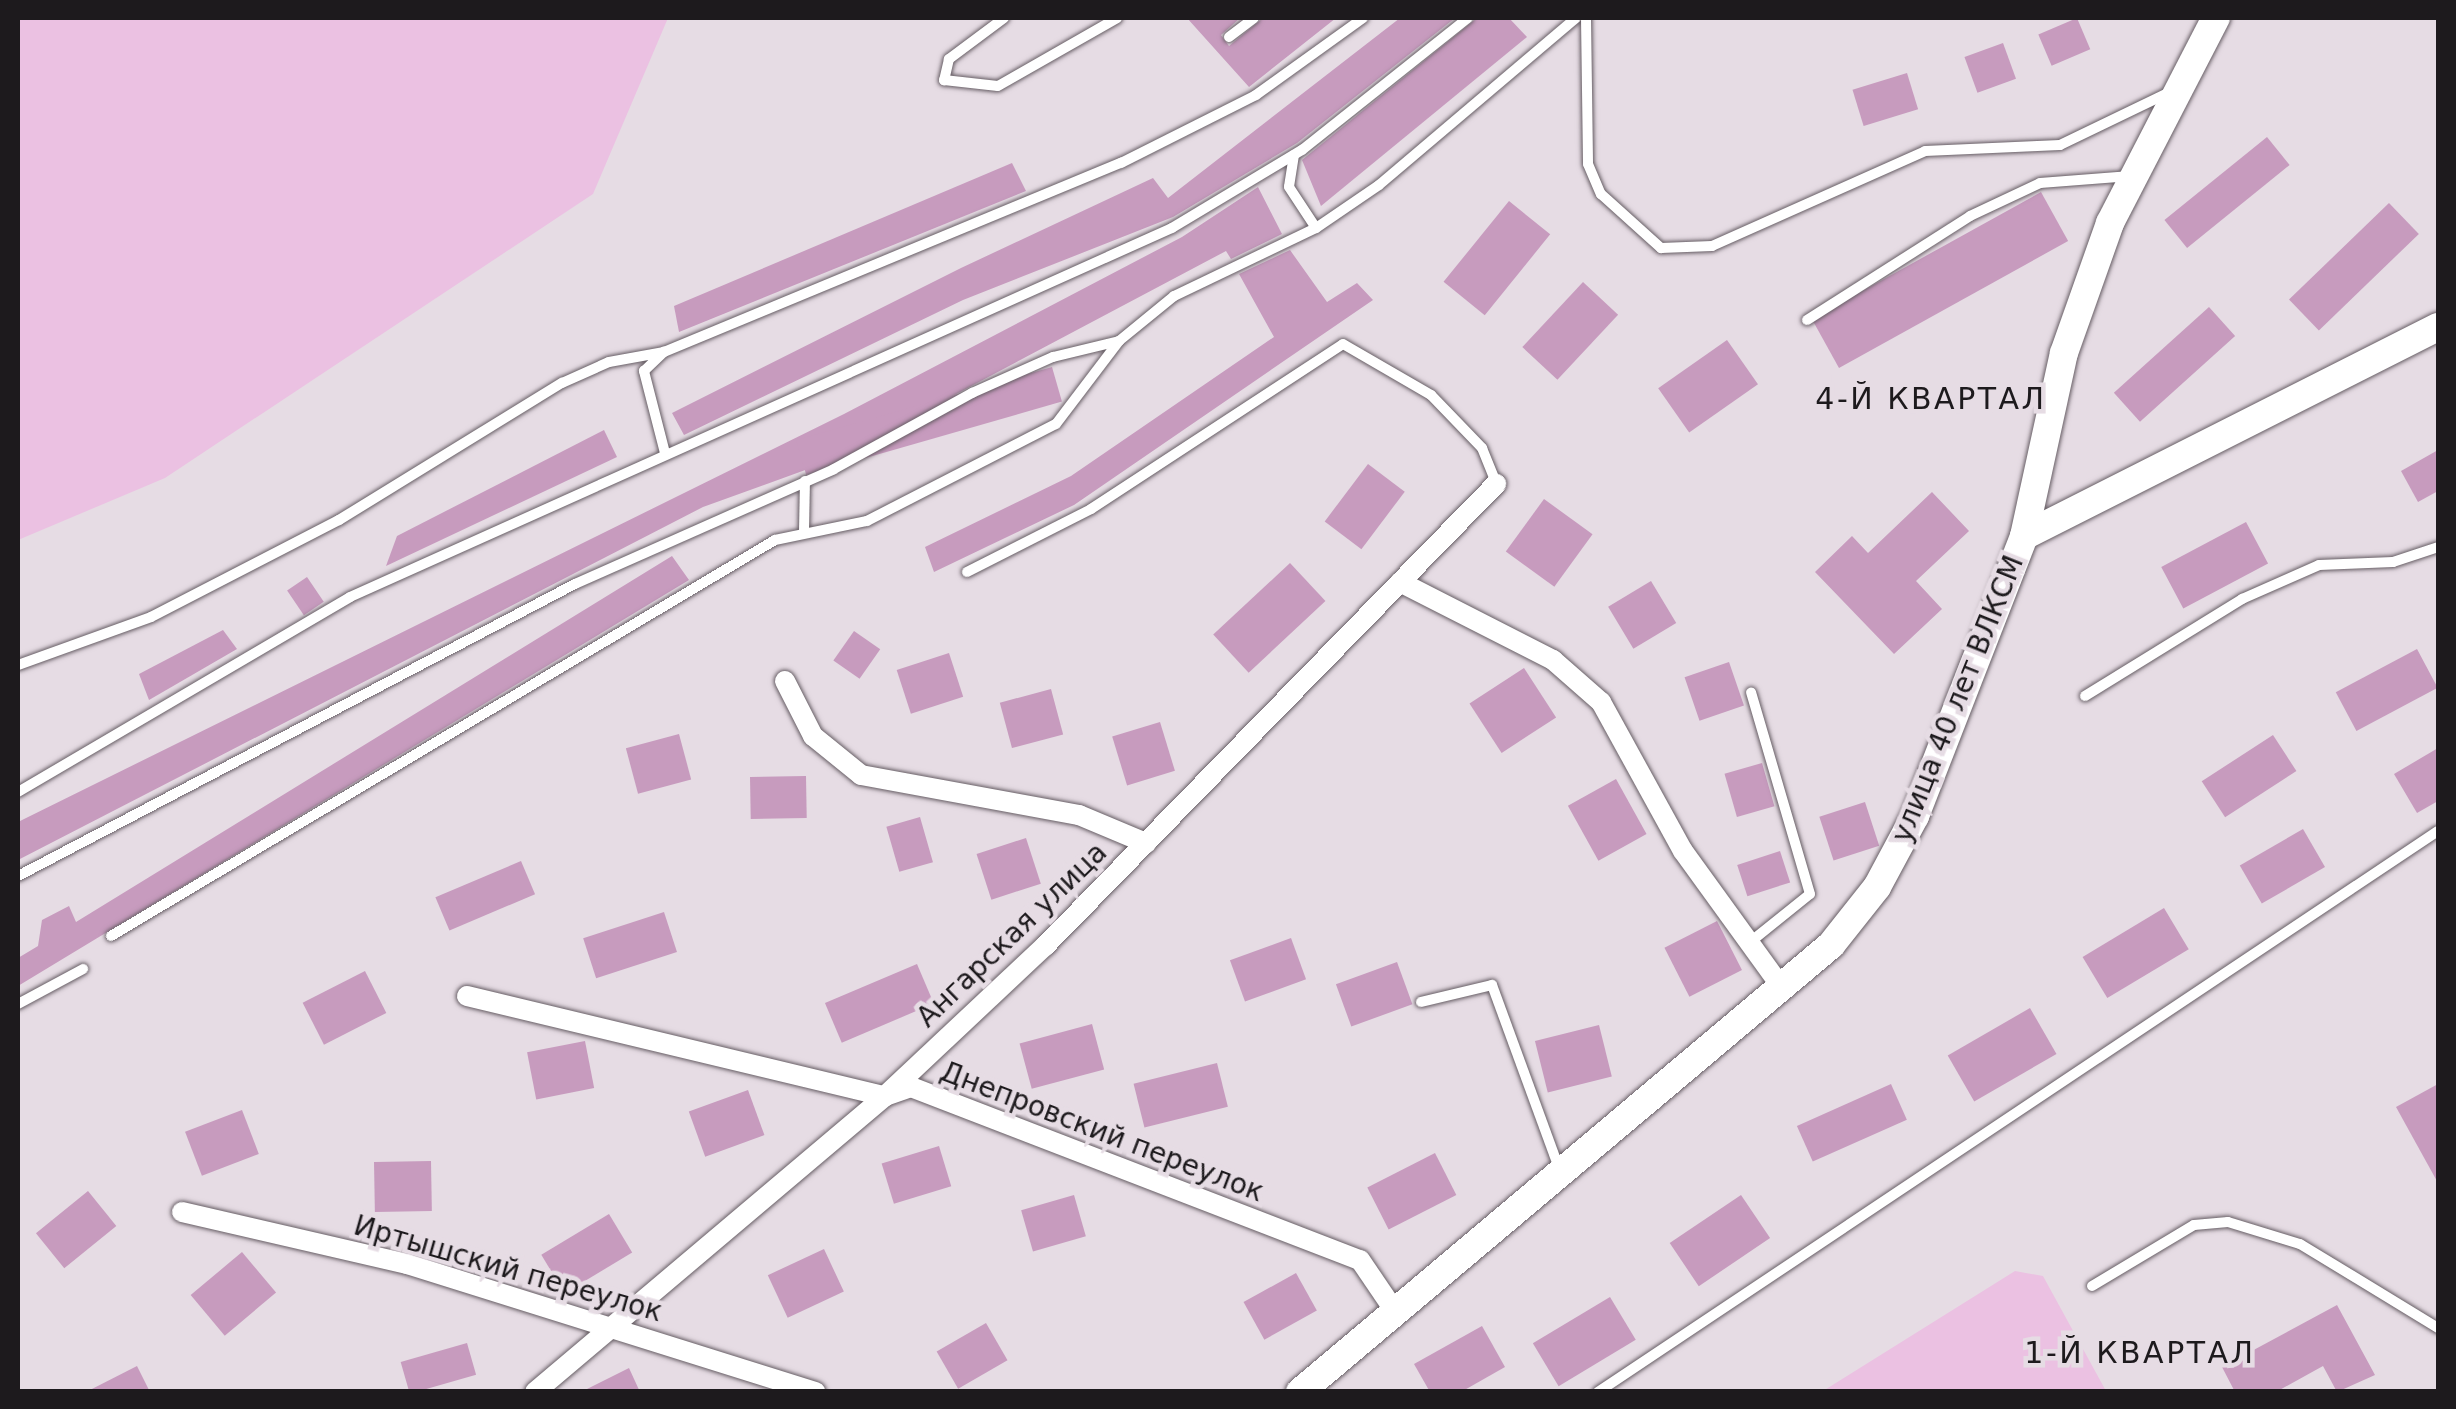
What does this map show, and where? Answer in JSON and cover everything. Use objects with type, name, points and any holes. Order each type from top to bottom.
[{"type":"street","name":"улица 40 лет ВЛКСМ","points":[[1300,1392],[1830,945],[1877,888],[1915,816],[2024,536],[2064,353],[2132,176],[2174,90],[2216,18]]},
{"type":"street","points":[[2024,536],[2438,328]]},
{"type":"street","name":"Ангарская улица","points":[[535,1392],[885,1096],[1146,842],[1496,484]]},
{"type":"street","points":[[1400,582],[1553,660],[1601,702],[1683,851],[1780,985]]},
{"type":"street","points":[[785,681],[814,736],[861,774],[1079,815],[1146,842]]},
{"type":"street","name":"Днепровский переулок","points":[[467,996],[885,1096],[912,1087],[1360,1260],[1396,1313]]},
{"type":"street","name":"Иртышский переулок","points":[[182,1212],[614,1326],[814,1392]]},
{"type":"lane","points":[[1004,18],[949,59],[944,80],[998,86],[1116,18]]},
{"type":"lane","points":[[1229,36],[1254,18]]},
{"type":"lane","points":[[18,665],[152,617],[339,520],[562,383],[664,352],[1120,164],[1256,95],[1362,18]]},
{"type":"lane","points":[[18,792],[350,597],[1172,228],[1294,155],[1468,18]]},
{"type":"lane","points":[[111,936],[774,540],[804,530],[868,520],[1056,424],[1120,342],[1174,296],[1316,228],[1576,18]]},
{"type":"lane","points":[[1586,18],[1588,164],[1601,194],[1661,248],[1712,246],[1925,151],[2060,146],[2174,90]]},
{"type":"lane","points":[[1294,155],[1288,187],[1316,228]]},
{"type":"lane","points":[[1807,320],[2040,183],[2132,176]]},
{"type":"lane","points":[[18,876],[575,584],[806,481],[1036,364],[1120,342]]},
{"type":"lane","points":[[967,572],[1091,509],[1343,344],[1431,395],[1482,448],[1496,484]]},
{"type":"lane","points":[[664,352],[644,371],[665,453]]},
{"type":"lane","points":[[804,530],[806,481]]},
{"type":"lane","points":[[2085,696],[2242,599],[2320,564],[2393,562],[2438,546]]},
{"type":"lane","points":[[1750,942],[1810,894],[1751,692]]},
{"type":"lane","points":[[1598,1392],[2438,832]]},
{"type":"lane","points":[[18,1004],[83,969]]},
{"type":"lane","points":[[1421,1002],[1492,984],[1560,1172]]},
{"type":"lane","points":[[2092,1286],[2194,1225],[2228,1222],[2300,1244],[2438,1328]]},
{"type":"shaded area","points":[[18,18],[668,18],[593,194],[165,478],[18,540]]},
{"type":"shaded area","points":[[2015,1271],[2043,1276],[2106,1391],[1823,1391]]},
{"type":"building","points":[[1187,18],[1240,18],[1221,35],[1229,46],[1263,18],[1336,18],[1249,87]]},
{"type":"building","points":[[1400,18],[1455,18],[1297,143],[1173,217],[963,300],[684,435],[672,413],[961,268],[1153,178],[1168,198]]},
{"type":"building","points":[[1477,18],[1509,18],[1527,37],[1321,206],[1302,160]]},
{"type":"building","points":[[2077,18],[2090,49],[2052,66],[2038,34]]},
{"type":"building","points":[[2003,43],[2016,79],[1977,93],[1964,57]]},
{"type":"building","points":[[1907,73],[1918,109],[1864,126],[1852,90]]},
{"type":"building","points":[[2267,137],[2290,165],[2187,248],[2164,220]]},
{"type":"building","points":[[1012,163],[1026,191],[679,332],[674,306]]},
{"type":"building","points":[[1258,187],[1282,234],[1231,259],[1226,251],[830,461],[703,507],[18,860],[18,822],[844,414],[1182,237]]},
{"type":"building","points":[[2041,192],[2068,241],[1839,368],[1812,319]]},
{"type":"building","points":[[1509,201],[1550,234],[1485,315],[1444,282]]},
{"type":"building","points":[[2389,203],[2419,234],[2319,330],[2289,300]]},
{"type":"building","points":[[1290,250],[1327,302],[1357,283],[1373,300],[1074,505],[934,572],[925,547],[1071,476],[1274,337],[1239,274]]},
{"type":"building","points":[[1583,282],[1618,315],[1557,380],[1522,347]]},
{"type":"building","points":[[2209,307],[2235,336],[2140,422],[2114,393]]},
{"type":"building","points":[[1727,340],[1758,384],[1689,432],[1658,388]]},
{"type":"building","points":[[1052,367],[1062,402],[806,475],[796,440]]},
{"type":"building","points":[[604,430],[617,457],[386,566],[397,536]]},
{"type":"building","points":[[2438,450],[2438,491],[2418,502],[2401,471]]},
{"type":"building","points":[[1368,464],[1405,492],[1361,549],[1325,522]]},
{"type":"building","points":[[1932,492],[1969,531],[1916,581],[1942,609],[1894,654],[1815,572],[1852,536],[1868,553]]},
{"type":"building","points":[[1544,499],[1593,534],[1554,587],[1506,552]]},
{"type":"building","points":[[2246,522],[2268,563],[2183,609],[2161,567]]},
{"type":"building","points":[[672,556],[689,580],[18,986],[18,958],[38,946],[42,920],[69,906],[76,922]]},
{"type":"building","points":[[1290,563],[1325,601],[1249,673],[1213,635]]},
{"type":"building","points":[[307,577],[324,602],[304,615],[287,590]]},
{"type":"building","points":[[1651,581],[1676,623],[1633,649],[1608,607]]},
{"type":"building","points":[[223,630],[237,649],[149,700],[139,674]]},
{"type":"building","points":[[854,631],[880,649],[860,679],[833,660]]},
{"type":"building","points":[[2417,649],[2438,688],[2356,731],[2336,692]]},
{"type":"building","points":[[949,653],[963,697],[911,714],[897,670]]},
{"type":"building","points":[[1729,662],[1744,705],[1700,721],[1685,677]]},
{"type":"building","points":[[1524,668],[1556,717],[1502,753],[1469,703]]},
{"type":"building","points":[[1051,689],[1063,734],[1012,748],[1000,703]]},
{"type":"building","points":[[1160,722],[1175,771],[1127,785],[1112,737]]},
{"type":"building","points":[[679,734],[691,779],[638,794],[626,748]]},
{"type":"building","points":[[2273,735],[2296,771],[2225,817],[2202,781]]},
{"type":"building","points":[[2438,748],[2438,801],[2417,813],[2394,774]]},
{"type":"building","points":[[1762,763],[1774,806],[1737,817],[1725,774]]},
{"type":"building","points":[[806,776],[807,818],[751,819],[750,777]]},
{"type":"building","points":[[1616,779],[1647,834],[1598,861],[1568,806]]},
{"type":"building","points":[[1865,802],[1879,846],[1834,861],[1819,817]]},
{"type":"building","points":[[920,817],[933,862],[899,872],[886,827]]},
{"type":"building","points":[[2303,829],[2325,867],[2262,904],[2240,866]]},
{"type":"building","points":[[1026,838],[1041,884],[991,900],[977,854]]},
{"type":"building","points":[[1780,851],[1790,882],[1747,896],[1737,865]]},
{"type":"building","points":[[521,861],[535,894],[449,930],[435,897]]},
{"type":"building","points":[[2164,908],[2189,949],[2107,998],[2083,957]]},
{"type":"building","points":[[664,912],[677,952],[596,978],[583,938]]},
{"type":"building","points":[[1717,921],[1742,970],[1689,997],[1664,948]]},
{"type":"building","points":[[1291,938],[1306,979],[1245,1002],[1230,960]]},
{"type":"building","points":[[1397,962],[1412,1004],[1351,1027],[1336,984]]},
{"type":"building","points":[[917,964],[934,1004],[842,1043],[825,1003]]},
{"type":"building","points":[[365,971],[386,1013],[324,1045],[303,1003]]},
{"type":"building","points":[[2030,1008],[2056,1054],[1974,1101],[1948,1056]]},
{"type":"building","points":[[1092,1024],[1104,1069],[1032,1089],[1020,1043]]},
{"type":"building","points":[[1599,1025],[1612,1076],[1548,1092],[1535,1041]]},
{"type":"building","points":[[585,1041],[594,1088],[536,1099],[527,1052]]},
{"type":"building","points":[[1217,1063],[1228,1107],[1144,1127],[1134,1084]]},
{"type":"building","points":[[1891,1084],[1907,1120],[1813,1162],[1797,1126]]},
{"type":"building","points":[[2438,1084],[2438,1183],[2396,1107]]},
{"type":"building","points":[[748,1090],[764,1135],[705,1157],[689,1112]]},
{"type":"building","points":[[242,1110],[259,1154],[202,1176],[185,1132]]},
{"type":"building","points":[[939,1146],[951,1186],[894,1204],[882,1164]]},
{"type":"building","points":[[1435,1153],[1456,1195],[1389,1229],[1367,1188]]},
{"type":"building","points":[[431,1161],[432,1211],[375,1212],[374,1162]]},
{"type":"building","points":[[88,1191],[116,1226],[64,1268],[36,1233]]},
{"type":"building","points":[[1074,1195],[1086,1236],[1033,1251],[1021,1210]]},
{"type":"building","points":[[1741,1195],[1770,1238],[1699,1286],[1670,1243]]},
{"type":"building","points":[[609,1214],[632,1253],[564,1293],[541,1255]]},
{"type":"building","points":[[824,1249],[844,1292],[788,1318],[768,1275]]},
{"type":"building","points":[[242,1252],[276,1293],[225,1336],[191,1295]]},
{"type":"building","points":[[1296,1273],[1317,1311],[1264,1340],[1244,1302]]},
{"type":"building","points":[[1610,1297],[1636,1340],[1559,1386],[1533,1343]]},
{"type":"building","points":[[2337,1305],[2375,1375],[2337,1392],[2323,1366],[2276,1392],[2235,1392],[2222,1367]]},
{"type":"building","points":[[986,1323],[1008,1360],[958,1389],[937,1352]]},
{"type":"building","points":[[1482,1326],[1505,1367],[1461,1392],[1430,1392],[1414,1364]]},
{"type":"building","points":[[467,1343],[476,1375],[409,1392],[401,1362]]},
{"type":"building","points":[[137,1366],[150,1392],[86,1392]]},
{"type":"building","points":[[629,1368],[640,1392],[581,1392]]},
{"type":"district","name":"4-Й КВАРТАЛ","points":[[1931,399]]},
{"type":"district","name":"1-Й КВАРТАЛ","points":[[2140,1353]]}]
